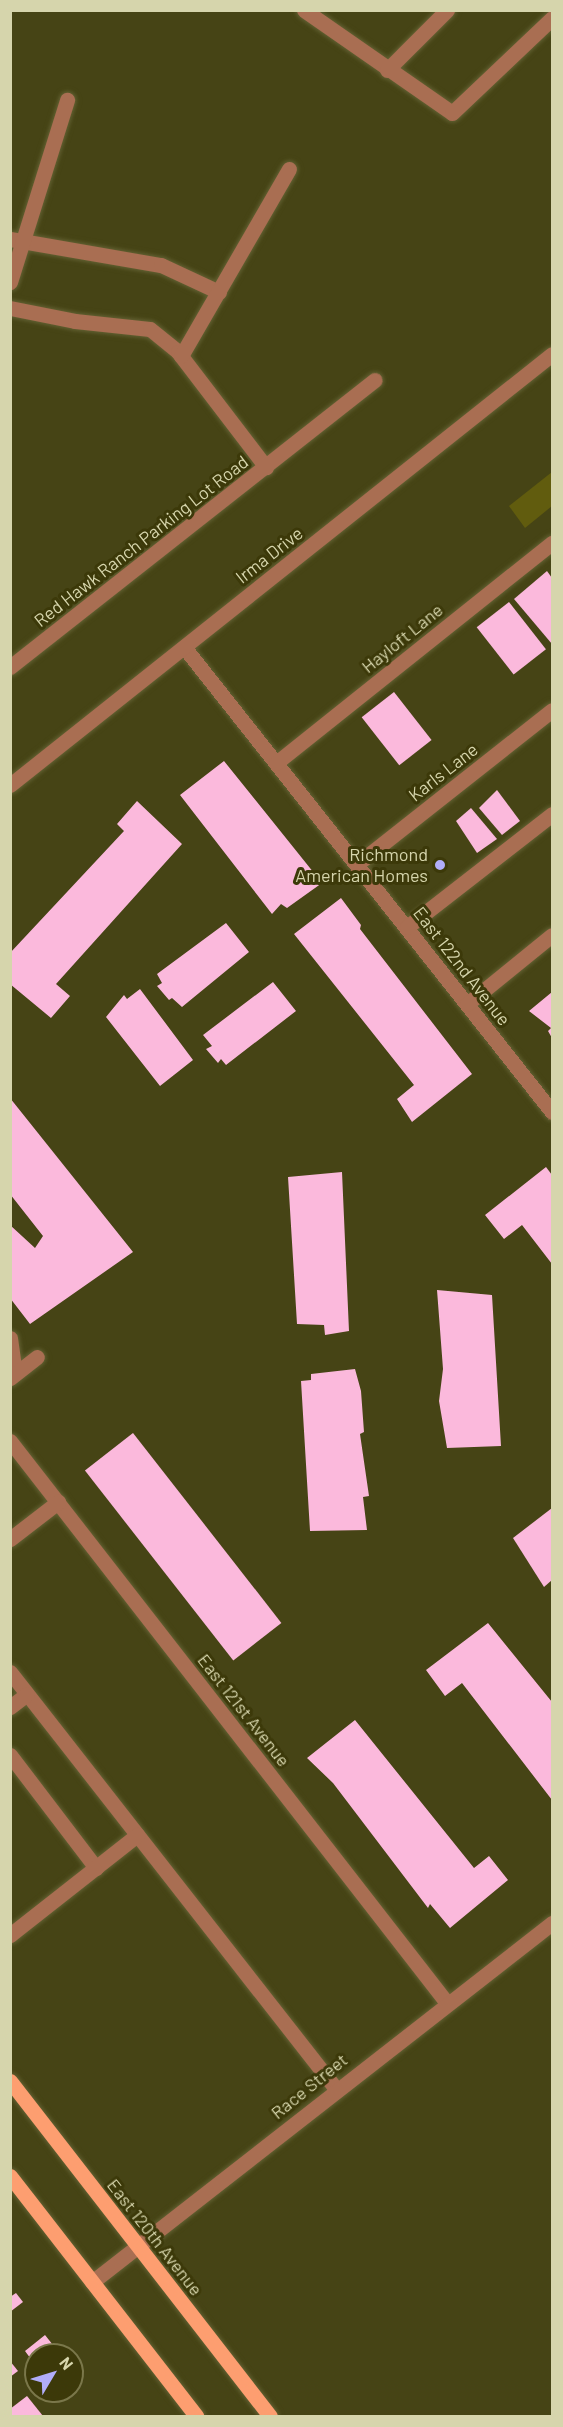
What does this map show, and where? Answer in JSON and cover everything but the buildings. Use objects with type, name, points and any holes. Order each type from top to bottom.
[{"type":"main road","name":"East 120th Avenue","points":[[10,2081],[270,2416]]},
{"type":"main road","points":[[10,2176],[196,2416]]},
{"type":"street","points":[[304,10],[387,70],[452,113],[552,18]]},
{"type":"street","points":[[387,70],[447,10]]},
{"type":"street","points":[[10,282],[16,241],[67,100]]},
{"type":"street","points":[[182,356],[290,169]]},
{"type":"street","points":[[16,241],[161,265],[219,292]]},
{"type":"street","name":"Red Hawk Ranch Parking Lot Road","points":[[10,308],[150,329],[182,356],[266,467]]},
{"type":"street","name":"Irma Drive","points":[[10,785],[552,354]]},
{"type":"street","name":"Red Hawk Ranch Parking Lot Road","points":[[13,661],[266,467],[375,380]]},
{"type":"street","name":"Hayloft Lane","points":[[276,763],[552,543]]},
{"type":"street","name":"East 122nd Avenue","points":[[184,647],[552,1112]]},
{"type":"street","name":"Karls Lane","points":[[357,864],[552,710]]},
{"type":"street","points":[[407,927],[552,814]]},
{"type":"street","points":[[467,1004],[552,935]]},
{"type":"street","points":[[10,1338],[13,1376]]},
{"type":"street","points":[[13,1376],[37,1357]]},
{"type":"street","name":"East 121st Avenue","points":[[10,1441],[447,2003]]},
{"type":"street","points":[[10,1539],[58,1502]]},
{"type":"street","points":[[10,1672],[336,2089]]},
{"type":"street","points":[[10,1707],[27,1694]]},
{"type":"street","points":[[10,1755],[96,1868]]},
{"type":"street","points":[[10,1935],[137,1835]]},
{"type":"street","name":"Race Street","points":[[92,2282],[336,2089],[552,1923]]},
{"type":"shaded area","points":[[552,472],[552,506],[525,528],[509,506]]},
{"type":"place","name":"Richmond American Homes","points":[[440,865]]}]
